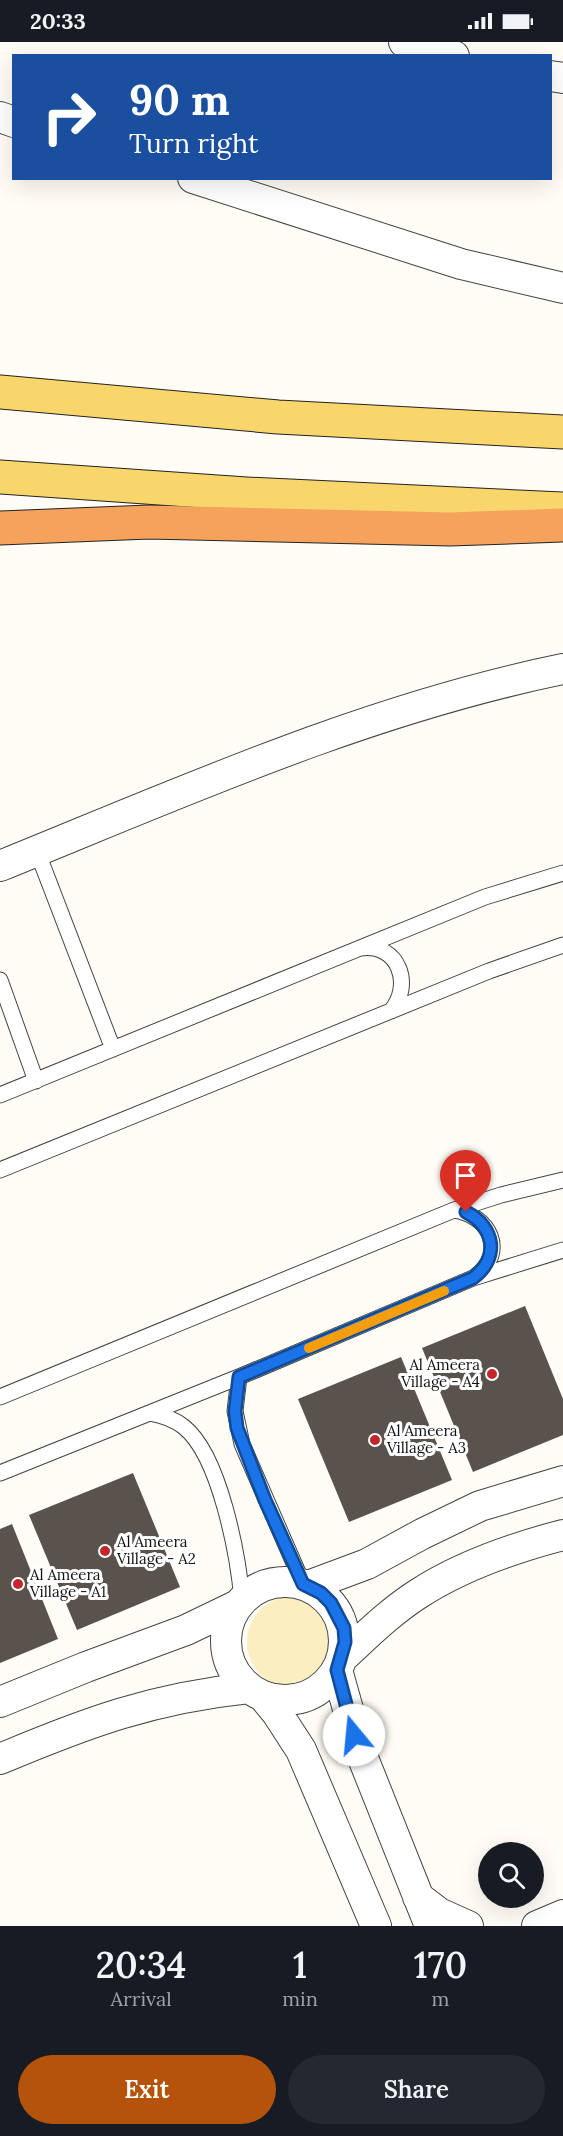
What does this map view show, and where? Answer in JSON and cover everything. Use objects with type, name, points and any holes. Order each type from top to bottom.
[{"type":"highway","points":[[0,528],[148,522],[450,529],[563,525]]},
{"type":"main road","points":[[0,392],[278,417],[563,432]]},
{"type":"main road","points":[[0,477],[246,494],[563,508]]},
{"type":"street","points":[[404,42],[447,54]]},
{"type":"street","points":[[199,180],[461,264],[563,288]]},
{"type":"street","points":[[0,866],[330,734],[471,691],[563,669]]},
{"type":"street","points":[[305,1585],[368,1564],[480,1506],[563,1481]]},
{"type":"street","points":[[0,1759],[114,1714],[181,1697],[256,1692],[291,1700],[305,1697],[318,1691],[340,1663],[397,1609],[439,1582],[484,1560],[563,1535]]},
{"type":"street","points":[[0,1702],[186,1630],[240,1602],[255,1590],[270,1584],[287,1582],[305,1585],[326,1598],[339,1615],[344,1628],[340,1663],[359,1748],[430,1926]]},
{"type":"street","points":[[240,1602],[228,1626],[226,1649],[230,1664],[284,1722],[301,1750],[372,1921]]},
{"type":"street","points":[[418,1897],[438,1913],[468,1926]]},
{"type":"street","points":[[537,1926],[563,1915]]},
{"type":"lane","points":[[37,851],[112,1049]]},
{"type":"lane","points":[[0,1095],[485,897],[563,873]]},
{"type":"lane","points":[[0,1170],[527,956],[563,945]]},
{"type":"lane","points":[[357,949],[368,947],[388,954],[401,971],[402,992],[391,1011]]},
{"type":"lane","points":[[0,980],[36,1081]]},
{"type":"lane","points":[[0,1397],[454,1210],[501,1195],[563,1180]]},
{"type":"lane","points":[[454,1210],[477,1218],[486,1226],[491,1237],[492,1249],[489,1260],[483,1271],[473,1278]]},
{"type":"lane","points":[[0,1473],[239,1377],[473,1278],[563,1250]]},
{"type":"lane","points":[[239,1377],[235,1411],[242,1444],[305,1585]]},
{"type":"lane","points":[[150,1413],[162,1415],[184,1426],[200,1445],[230,1526],[240,1602]]},
{"type":"sand","points":[[293,1596],[311,1600],[325,1610],[335,1624],[339,1642],[335,1660],[325,1674],[311,1684],[293,1688],[275,1684],[261,1674],[251,1660],[247,1642],[251,1624],[261,1610],[275,1600]]},
{"type":"building","name":"Al Ameera Village - A4","points":[[525,1306],[563,1399],[563,1435],[473,1472],[422,1348]]},
{"type":"building","name":"Al Ameera Village - A3","points":[[401,1357],[452,1480],[349,1522],[298,1399]]},
{"type":"building","name":"Al Ameera Village - A2","points":[[133,1473],[180,1587],[77,1630],[29,1515]]},
{"type":"building","name":"Al Ameera Village - A1","points":[[12,1524],[58,1639],[0,1663],[0,1529]]},
{"type":"slow traffic","points":[[309,1348],[444,1291]]},
{"type":"place","name":"Al Ameera Village - A4","points":[[492,1374]]},
{"type":"place","name":"Al Ameera Village - A3","points":[[375,1440]]},
{"type":"place","name":"Al Ameera Village - A2","points":[[105,1551]]},
{"type":"place","name":"Al Ameera Village - A1","points":[[18,1584]]},
{"type":"route","points":[[354,1735],[337,1670],[343,1657],[344,1628],[331,1603],[321,1593],[303,1584],[282,1541],[237,1428],[235,1411],[239,1377],[473,1278],[483,1271],[492,1249],[491,1237],[486,1226],[466,1212]]}]
